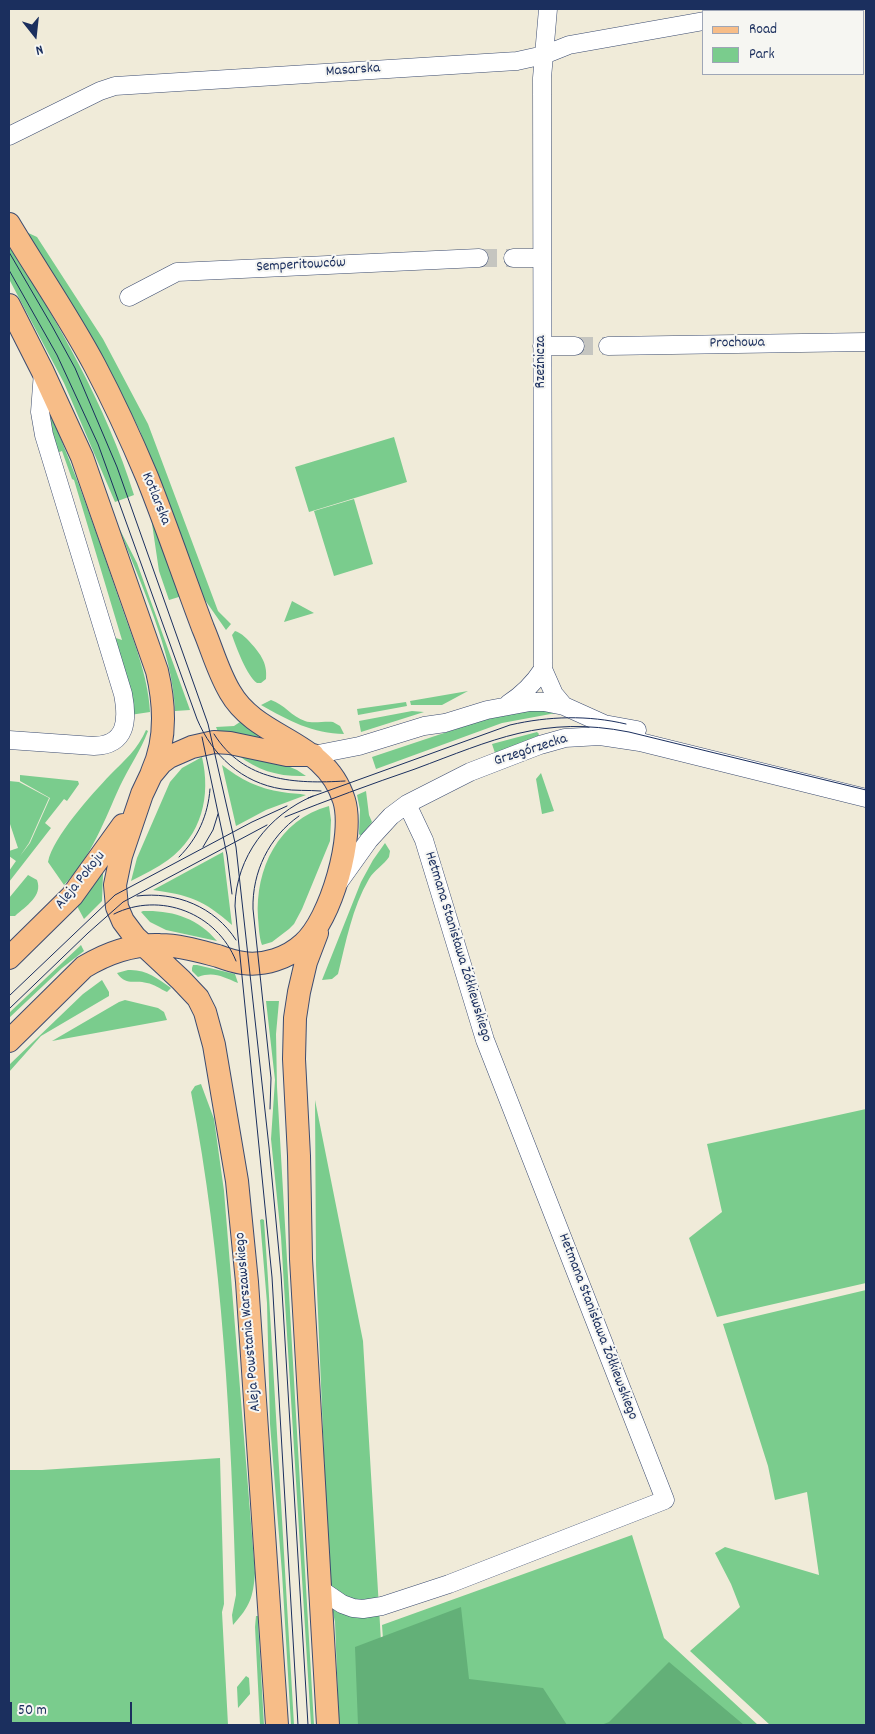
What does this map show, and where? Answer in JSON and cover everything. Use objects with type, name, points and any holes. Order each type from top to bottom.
[{"type":"main road","name":"Kotlarska","points":[[9,224],[93,363],[118,412],[155,499],[213,654],[230,692],[242,709],[253,719],[291,740],[313,755],[335,779],[347,813],[347,833],[343,856],[321,922]]},
{"type":"main road","points":[[9,305],[43,372],[82,457],[157,671],[161,689],[163,720],[160,752],[146,785]]},
{"type":"main road","points":[[146,785],[162,763],[169,757],[209,742],[230,743],[287,755],[313,755]]},
{"type":"main road","name":"Aleja Powstania Warszawskiego","points":[[146,785],[121,856],[117,872],[115,895],[117,907],[123,921],[144,945],[198,998],[205,1012],[214,1044],[236,1182],[247,1282],[277,1725]]},
{"type":"main road","name":"Aleja Pokoju","points":[[9,958],[72,896],[110,845],[146,785]]},
{"type":"main road","points":[[9,1041],[84,967],[111,953],[144,945],[173,946],[242,963],[255,964],[280,958],[291,953],[312,935],[321,922]]},
{"type":"main road","points":[[321,922],[306,962],[299,992],[295,1018],[294,1059],[299,1156],[301,1260],[328,1725]]},
{"type":"street","name":"Rzeźnicza","points":[[548,9],[542,78],[543,669],[554,694],[564,706]]},
{"type":"street","name":"Masarska","points":[[9,136],[100,91],[115,86],[516,61],[544,55],[569,45],[702,21]]},
{"type":"street","name":"Semperitowców","points":[[129,297],[177,272],[480,258]]},
{"type":"street","points":[[513,258],[542,258]]},
{"type":"street","name":"Prochowa","points":[[608,346],[866,342]]},
{"type":"street","points":[[542,346],[575,346]]},
{"type":"street","points":[[9,740],[73,745],[104,745],[116,740],[122,731],[125,715],[124,698],[44,436],[40,412],[43,372]]},
{"type":"street","points":[[504,706],[526,690],[543,669]]},
{"type":"street","points":[[313,755],[359,746],[421,727],[445,723],[504,706],[544,702],[564,706],[604,724],[629,728],[866,786]]},
{"type":"street","name":"Grzegórzecka","points":[[331,896],[369,840],[391,816],[407,804],[470,772],[540,745],[565,738],[600,736],[640,742],[866,798]]},
{"type":"street","name":"Hetmana Stanisława Żółkiewskiego","points":[[320,1589],[342,1604],[353,1608],[363,1609],[382,1606],[449,1584],[665,1500],[485,1040],[424,840],[407,804]]},
{"type":"green space","points":[[22,230],[37,237],[103,339],[148,424],[218,611],[231,624],[226,630],[198,590],[140,431],[123,397]]},
{"type":"green space","points":[[9,243],[63,334],[95,397],[123,461],[134,495],[115,502],[64,383],[9,279]]},
{"type":"green space","points":[[46,409],[49,411],[78,483],[135,644],[149,698],[150,712],[130,715],[113,637],[122,640],[74,480],[62,451],[57,453]]},
{"type":"green space","points":[[394,437],[407,482],[309,512],[295,467]]},
{"type":"green space","points":[[354,499],[373,564],[334,576],[314,511]]},
{"type":"green space","points":[[151,517],[182,596],[169,600],[159,571]]},
{"type":"green space","points":[[119,528],[137,563],[190,710],[175,711],[173,688],[162,641]]},
{"type":"green space","points":[[292,601],[314,613],[284,622]]},
{"type":"green space","points":[[235,631],[247,639],[264,662],[266,679],[261,683],[257,683],[253,679],[239,654],[232,635]]},
{"type":"green space","points":[[468,691],[442,705],[411,705],[410,701]]},
{"type":"green space","points":[[271,700],[305,721],[333,722],[340,726],[344,734],[311,729],[261,705]]},
{"type":"green space","points":[[406,702],[407,706],[358,715],[357,709]]},
{"type":"green space","points":[[538,708],[556,713],[502,723],[376,769],[372,757],[489,718]]},
{"type":"green space","points":[[412,711],[424,712],[361,732],[359,721]]},
{"type":"green space","points":[[240,722],[257,733],[259,738],[218,732],[216,727],[234,726]]},
{"type":"green space","points":[[146,730],[148,731],[145,738],[90,850],[64,885],[48,862],[51,852],[65,828],[102,783],[135,749]]},
{"type":"green space","points":[[537,732],[538,736],[495,753],[492,744]]},
{"type":"green space","points":[[239,754],[290,767],[306,776],[270,772],[246,761]]},
{"type":"green space","points":[[202,757],[205,772],[204,800],[196,827],[180,850],[168,860],[131,881],[137,858],[170,782],[182,768]]},
{"type":"green space","points":[[222,765],[236,775],[258,786],[274,791],[306,795],[266,810],[236,826]]},
{"type":"green space","points":[[541,773],[554,811],[542,814],[536,779]]},
{"type":"green space","points":[[20,775],[78,781],[79,784],[67,801],[64,799],[45,823],[51,828],[9,882],[9,871],[16,861],[9,856],[9,851],[18,848],[9,821],[9,781],[19,782],[49,798],[29,843],[20,856],[30,843],[50,798],[20,781]]},
{"type":"green space","points":[[366,791],[369,815],[372,822],[361,836],[359,834],[360,810],[357,795]]},
{"type":"green space","points":[[329,806],[331,820],[330,841],[302,909],[289,929],[272,942],[262,945],[258,918],[258,900],[266,865],[273,849],[283,835],[296,823],[311,813]]},
{"type":"green space","points":[[385,843],[390,851],[389,857],[371,876],[363,890],[350,925],[338,974],[332,979],[322,980],[361,882]]},
{"type":"green space","points":[[223,852],[232,925],[196,900],[177,894],[153,890]]},
{"type":"green space","points":[[101,872],[103,874],[102,901],[84,919],[77,906]]},
{"type":"green space","points":[[28,875],[37,880],[38,891],[36,896],[15,916],[9,916],[9,898]]},
{"type":"green space","points":[[141,912],[164,912],[184,917],[202,926],[217,941],[166,930],[150,922]]},
{"type":"green space","points":[[81,945],[84,951],[62,968],[9,1018],[9,1013]]},
{"type":"green space","points":[[193,965],[235,974],[238,983],[214,975],[198,977],[192,971]]},
{"type":"green space","points":[[128,970],[146,973],[171,988],[167,992],[155,985],[127,981],[117,973]]},
{"type":"green space","points":[[102,980],[109,992],[109,996],[41,1036],[9,1072],[9,1065],[83,994]]},
{"type":"green space","points":[[125,1000],[158,1008],[164,1012],[167,1020],[52,1041],[119,1002]]},
{"type":"green space","points":[[266,1001],[279,1001],[276,1034],[277,1087],[314,1725],[311,1725],[281,1237],[271,1139],[275,1080]]},
{"type":"green space","points":[[201,1084],[214,1119],[224,1191],[255,1573],[250,1601],[233,1625],[232,1615],[236,1595],[234,1532],[224,1342],[211,1217],[191,1092],[195,1086]]},
{"type":"green space","points":[[315,1100],[363,1341],[386,1725],[339,1725],[335,1622],[330,1598],[316,1266]]},
{"type":"green space","points":[[866,1109],[866,1283],[717,1317],[689,1238],[722,1212],[707,1144]]},
{"type":"green space","points":[[260,1220],[264,1220],[268,1279],[294,1725],[291,1725],[282,1573],[270,1424],[267,1303]]},
{"type":"green space","points":[[866,1290],[866,1725],[770,1725],[690,1651],[740,1607],[715,1553],[725,1547],[819,1575],[807,1492],[775,1500],[768,1466],[723,1324]]},
{"type":"green space","points":[[220,1458],[224,1604],[222,1612],[228,1725],[9,1725],[9,1470],[42,1470]]},
{"type":"green space","points":[[632,1535],[664,1638],[758,1725],[389,1725],[382,1625]]},
{"type":"green space","points":[[461,1607],[469,1679],[543,1688],[567,1725],[358,1725],[355,1647]]},
{"type":"green space","points":[[256,1616],[258,1616],[264,1725],[260,1725]]},
{"type":"green space","points":[[669,1662],[744,1725],[601,1725],[609,1722]]},
{"type":"green space","points":[[246,1676],[249,1678],[250,1694],[238,1708],[237,1687]]},
{"type":"tunnel","points":[[479,258],[513,258]]},
{"type":"tunnel","points":[[575,346],[608,346]]},
{"type":"tram line","points":[[9,252],[75,368],[117,467],[208,724],[236,847],[281,1274],[308,1725]]},
{"type":"tram line","points":[[9,270],[57,355],[98,444],[203,732],[230,765],[254,781],[282,789],[321,791]]},
{"type":"tram line","points":[[308,798],[510,725],[554,718],[597,719],[626,724]]},
{"type":"tram line","points":[[285,817],[494,740],[519,733],[570,727],[629,732],[866,790]]},
{"type":"tram line","points":[[214,734],[226,750],[240,762],[255,771],[289,780],[308,782],[345,781]]},
{"type":"tram line","points":[[202,737],[227,855],[232,894]]},
{"type":"tram line","points":[[179,857],[192,842],[201,826],[207,808],[210,789]]},
{"type":"tram line","points":[[298,1725],[272,1277],[235,906],[241,871],[248,855],[258,840],[282,814],[313,796]]},
{"type":"tram line","points":[[9,996],[115,895],[252,822],[287,806]]},
{"type":"tram line","points":[[203,847],[213,830],[218,814]]},
{"type":"tram line","points":[[270,1109],[271,1078],[253,895],[264,856],[279,834],[299,816]]},
{"type":"tram line","points":[[9,1009],[123,902],[267,825]]},
{"type":"tram line","points":[[137,896],[166,896],[193,904],[217,918],[236,940]]},
{"type":"tram line","points":[[114,914],[132,907],[150,905],[168,906],[185,911],[201,919],[215,930],[227,944],[236,961]]}]
